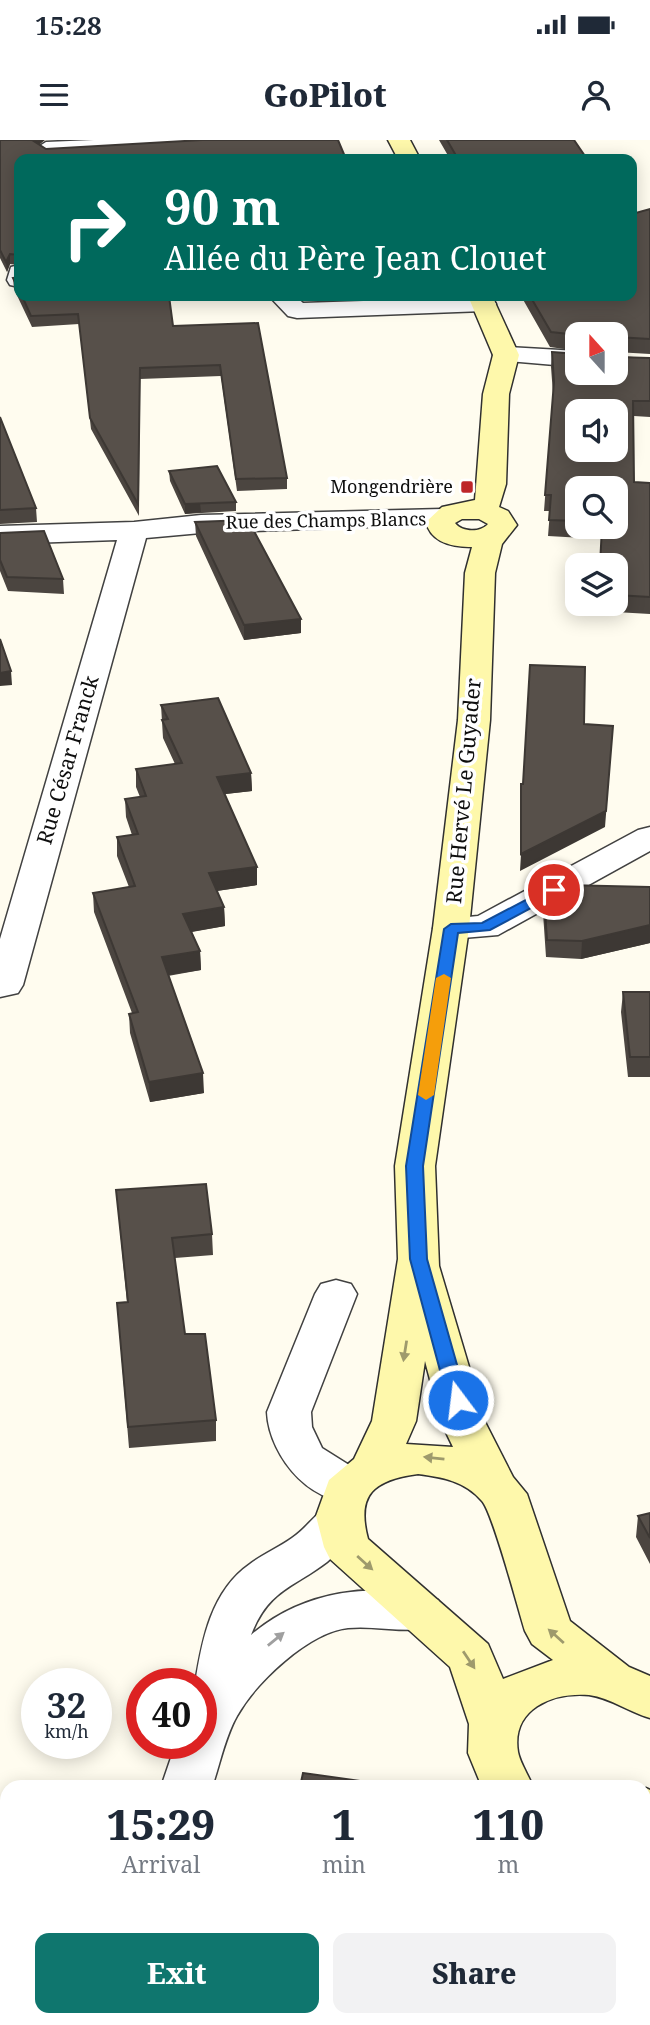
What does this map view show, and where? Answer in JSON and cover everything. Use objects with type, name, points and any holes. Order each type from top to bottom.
[{"type":"street","points":[[46,149],[220,140]]},
{"type":"street","points":[[286,301],[297,311],[465,301]]},
{"type":"street","points":[[482,301],[506,355],[565,358]]},
{"type":"street","name":"Rue Hervé Le Guyader","points":[[353,1492],[394,1421],[419,1259],[415,1166],[451,929],[474,720],[480,573],[488,542],[497,372],[506,355]]},
{"type":"street","points":[[449,527],[477,538],[489,523]]},
{"type":"street","name":"Rue des Champs Blancs","points":[[0,535],[134,531],[201,524],[449,527]]},
{"type":"street","points":[[449,527],[480,573]]},
{"type":"street","name":"Rue César Franck","points":[[0,986],[5,985],[134,531]]},
{"type":"street","points":[[451,929],[485,927],[650,837]]},
{"type":"street","name":"Rue Hervé Le Guyader","points":[[419,1259],[464,1423],[493,1482],[504,1494],[548,1632],[636,1688]]},
{"type":"street","points":[[336,1294],[289,1412],[289,1429],[294,1444],[307,1462],[353,1492]]},
{"type":"street","points":[[217,1696],[227,1633],[246,1595],[265,1577],[311,1549],[353,1492],[406,1458],[442,1458],[471,1467],[493,1482]]},
{"type":"street","points":[[353,1492],[347,1547],[471,1657],[494,1724]]},
{"type":"street","points":[[217,1706],[262,1650],[284,1632],[308,1619],[358,1608],[380,1607],[421,1613]]},
{"type":"street","points":[[503,1780],[495,1768],[490,1745],[494,1724],[506,1703],[526,1687],[552,1677],[580,1674],[636,1688]]},
{"type":"street","points":[[189,1780],[196,1759]]},
{"type":"building","points":[[0,140],[32,140],[46,149],[202,140],[338,140],[344,154],[14,154],[14,254],[10,254],[6,262],[0,250]]},
{"type":"building","points":[[447,140],[574,140],[584,154],[455,154]]},
{"type":"building","points":[[650,209],[650,339],[628,338],[628,322],[565,322],[565,334],[551,332],[533,301],[637,301],[637,213]]},
{"type":"building","points":[[24,301],[170,301],[173,326],[258,323],[287,478],[236,479],[220,365],[140,368],[138,504],[90,418],[78,314],[31,316]]},
{"type":"building","points":[[552,352],[565,353],[565,385],[628,385],[628,357],[650,358],[650,401],[633,401],[634,482],[650,483],[650,597],[628,596],[628,553],[601,553],[601,539],[628,539],[628,476],[565,476],[565,521],[549,520],[551,495],[545,495],[554,382]]},
{"type":"building","points":[[0,417],[36,508],[0,510]]},
{"type":"building","points":[[217,466],[236,502],[185,504],[169,471]]},
{"type":"building","points":[[248,520],[301,619],[244,625],[195,522]]},
{"type":"building","points":[[44,531],[63,579],[7,577],[0,560],[0,533]]},
{"type":"building","points":[[0,639],[11,671],[0,673]]},
{"type":"building","points":[[530,665],[585,667],[584,724],[613,726],[606,811],[521,854],[521,784]]},
{"type":"building","points":[[218,698],[251,773],[217,777],[257,867],[209,873],[224,907],[183,914],[200,951],[162,957],[203,1073],[149,1082],[129,1014],[138,1012],[93,893],[135,886],[117,837],[138,834],[125,799],[146,796],[136,769],[182,763],[162,720],[168,719],[161,705]]},
{"type":"building","points":[[564,885],[650,887],[650,925],[582,941],[547,940],[544,895]]},
{"type":"building","points":[[623,992],[650,992],[650,1057],[630,1057]]},
{"type":"building","points":[[206,1184],[212,1234],[172,1238],[185,1334],[205,1334],[216,1420],[128,1427],[117,1303],[128,1302],[116,1190]]},
{"type":"building","points":[[650,1513],[650,1538],[638,1516]]},
{"type":"building","points":[[303,1773],[353,1780],[302,1780]]},
{"type":"slow traffic","points":[[426,1095],[444,978]]},
{"type":"place","name":"Mongendrière","points":[[467,487]]},
{"type":"route","points":[[458,1400],[419,1259],[415,1166],[451,929],[485,927],[554,890]]}]
